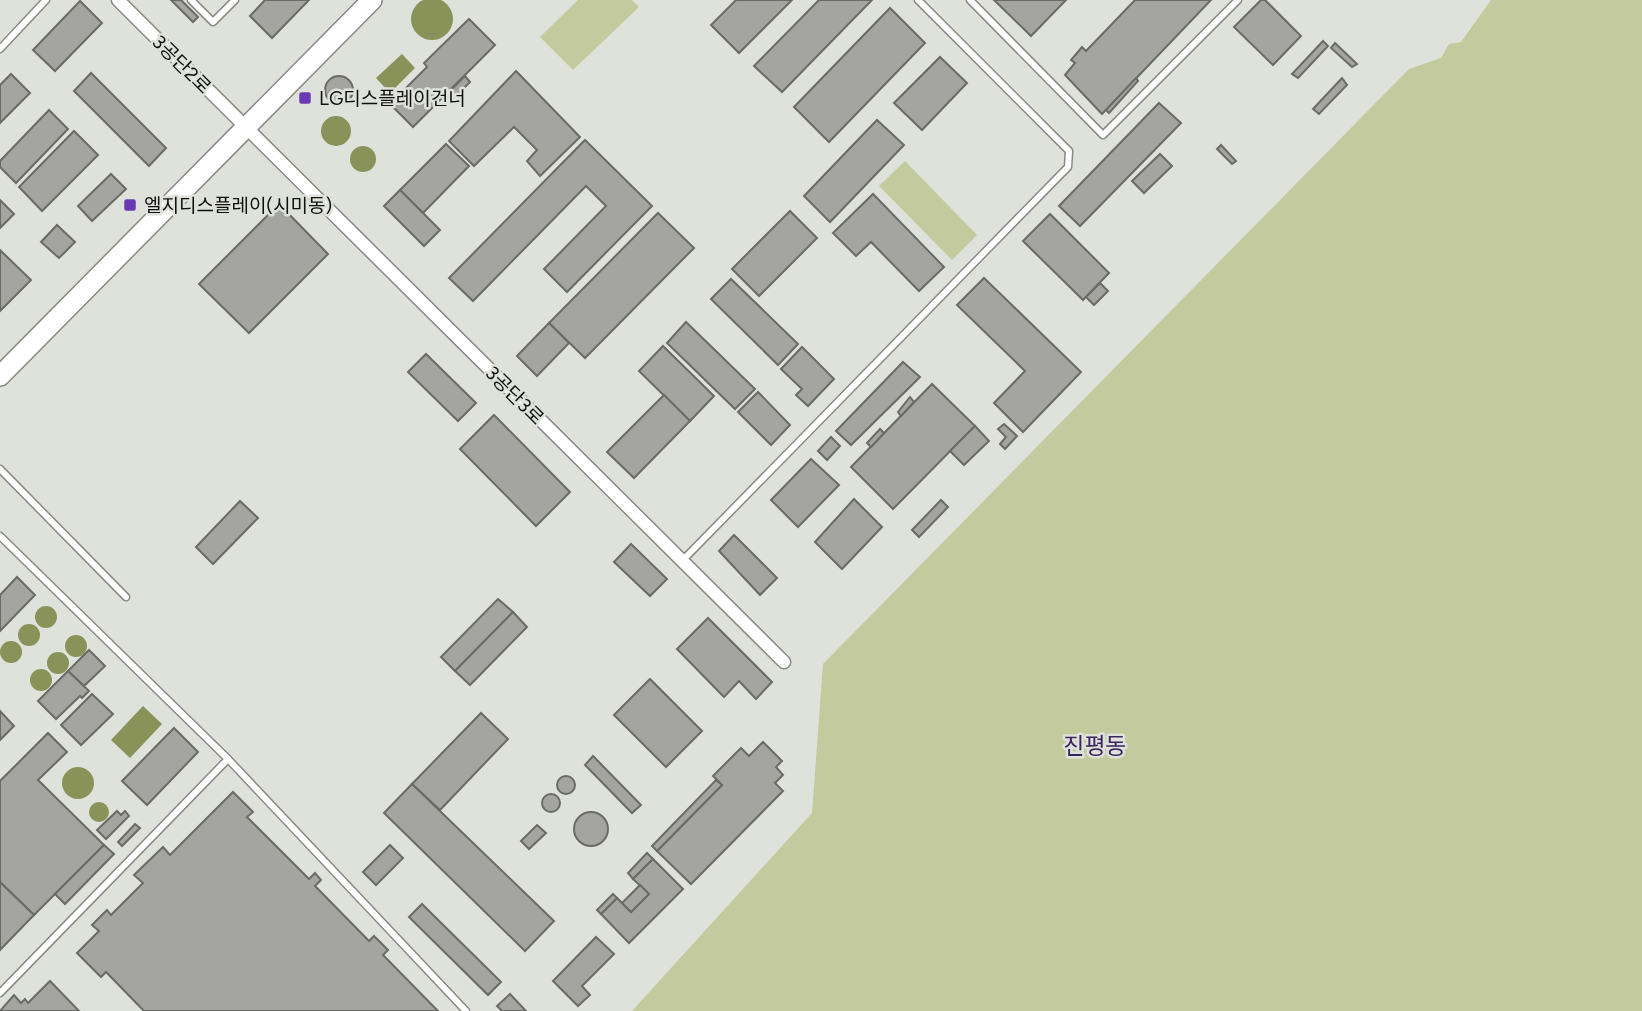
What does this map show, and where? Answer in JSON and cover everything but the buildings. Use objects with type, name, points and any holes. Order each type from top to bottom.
[{"type":"main road","points":[[0,376],[372,0]]},
{"type":"street","name":"3공단2로","points":[[118,0],[246,128]]},
{"type":"street","name":"3공단3로","points":[[246,128],[784,662]]},
{"type":"lane","points":[[0,49],[46,0]]},
{"type":"lane","points":[[191,0],[213,22],[235,0]]},
{"type":"lane","points":[[682,561],[1068,167],[1069,151],[918,0]]},
{"type":"lane","points":[[970,0],[1104,135],[1238,0]]},
{"type":"lane","points":[[0,469],[126,597]]},
{"type":"lane","points":[[0,537],[228,759],[466,1011]]},
{"type":"lane","points":[[0,993],[228,759]]},
{"type":"shaded area","points":[[432,-2],[447,4],[453,19],[447,34],[432,40],[417,34],[411,19],[417,4]]},
{"type":"shaded area","points":[[578,0],[632,0],[639,7],[573,70],[540,37]]},
{"type":"shaded area","points":[[1491,0],[1642,0],[1642,1011],[632,1011],[812,813],[823,664],[1409,69],[1441,58],[1449,44],[1461,42]]},
{"type":"shaded area","points":[[402,54],[415,68],[390,93],[376,78]]},
{"type":"shaded area","points":[[336,116],[342,117],[350,125],[350,137],[342,145],[336,146],[330,145],[322,137],[321,131],[322,125],[330,117]]},
{"type":"shaded area","points":[[363,146],[372,150],[376,159],[372,168],[363,172],[354,168],[350,159],[354,150]]},
{"type":"shaded area","points":[[905,161],[977,235],[952,260],[879,186]]},
{"type":"shaded area","points":[[46,606],[54,609],[57,617],[54,625],[46,628],[38,625],[35,617],[38,609]]},
{"type":"shaded area","points":[[29,624],[37,627],[40,635],[37,643],[29,646],[21,643],[18,635],[21,627]]},
{"type":"shaded area","points":[[76,635],[84,638],[87,646],[84,654],[76,657],[68,654],[65,646],[68,638]]},
{"type":"shaded area","points":[[11,641],[19,644],[22,652],[19,660],[11,663],[3,660],[0,652],[3,644]]},
{"type":"shaded area","points":[[58,652],[66,655],[69,663],[66,671],[58,674],[50,671],[47,663],[50,655]]},
{"type":"shaded area","points":[[41,669],[49,672],[52,680],[49,688],[41,691],[33,688],[30,680],[33,672]]},
{"type":"shaded area","points":[[143,706],[162,724],[130,758],[111,740]]},
{"type":"shaded area","points":[[78,767],[89,772],[94,783],[89,794],[78,799],[67,794],[62,783],[67,772]]},
{"type":"shaded area","points":[[99,802],[106,805],[109,812],[106,819],[99,822],[92,819],[89,812],[92,805]]},
{"type":"place","name":"LG디스플레이건너","points":[[305,98]]},
{"type":"place","name":"엘지디스플레이(시미동)","points":[[130,205]]},
{"type":"district","name":"진평동","points":[[1095,746]]}]
